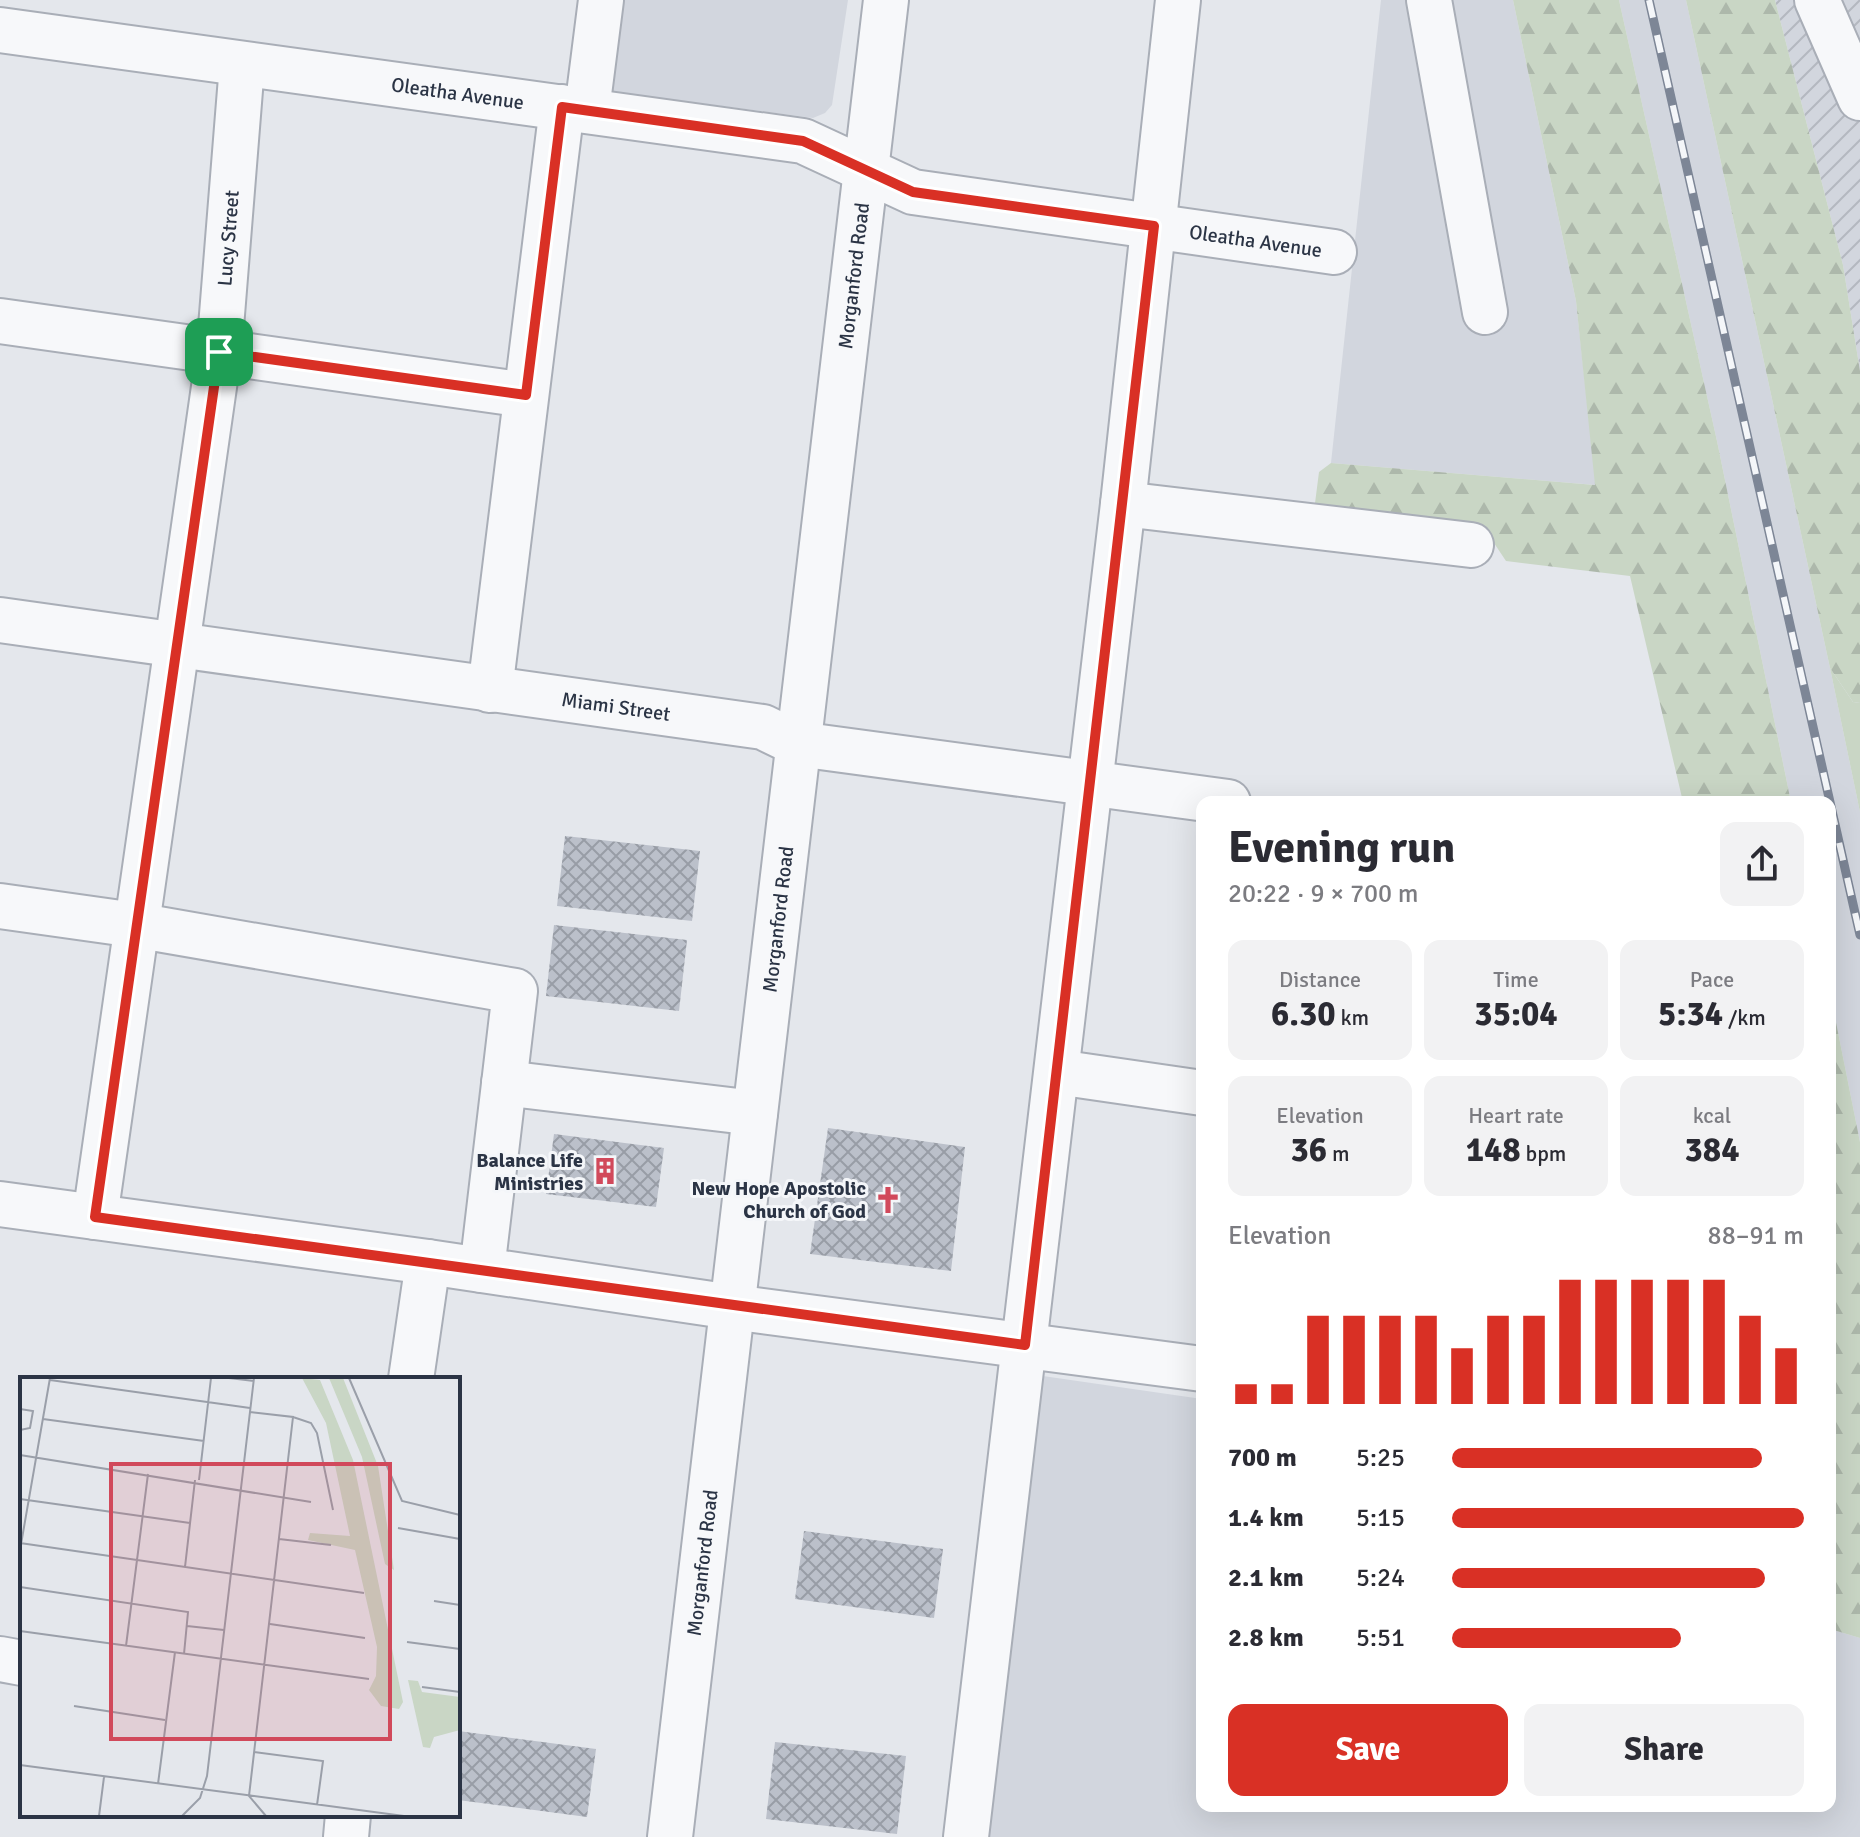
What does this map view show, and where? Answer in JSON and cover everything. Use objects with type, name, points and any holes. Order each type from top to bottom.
[{"type":"street","points":[[490,690],[526,395],[574,108],[601,0]]},
{"type":"street","name":"Morganford Road","points":[[670,1837],[886,0]]},
{"type":"street","points":[[966,1837],[1123,504],[1178,0]]},
{"type":"street","points":[[1429,0],[1485,312]]},
{"type":"street","points":[[1817,0],[1860,98]]},
{"type":"street","name":"Oleatha Avenue","points":[[0,30],[803,141],[913,192],[1334,252]]},
{"type":"street","name":"Lucy Street","points":[[95,1217],[219,352],[242,65]]},
{"type":"street","points":[[0,321],[526,395]]},
{"type":"street","points":[[1123,504],[1471,545]]},
{"type":"street","name":"Miami Street","points":[[0,620],[763,727],[798,744],[1196,798]]},
{"type":"street","points":[[0,906],[135,925],[515,991],[482,1270]]},
{"type":"street","points":[[1057,1072],[1196,1092]]},
{"type":"street","points":[[504,1083],[755,1113]]},
{"type":"street","points":[[0,1204],[732,1307],[1196,1368]]},
{"type":"street","points":[[411,1377],[428,1262]]},
{"type":"street","points":[[0,1659],[20,1663]]},
{"type":"street","points":[[346,1837],[348,1817]]},
{"type":"shaded area","points":[[610,0],[848,0],[832,105],[825,113],[813,118],[599,90]]},
{"type":"shaded area","points":[[1381,0],[1513,0],[1576,301],[1596,485],[1331,463]]},
{"type":"shaded area","points":[[1619,0],[1686,0],[1830,668],[1860,812],[1860,1142],[1836,1022],[1836,796],[1790,796],[1717,441]]},
{"type":"shaded area","points":[[1775,0],[1860,0],[1860,371],[1843,265]]},
{"type":"shaded area","points":[[1036,1375],[1196,1398],[1196,1812],[1836,1812],[1836,1631],[1860,1638],[1860,1837],[982,1837]]},
{"type":"green space","points":[[1513,0],[1619,0],[1717,441],[1790,796],[1682,796],[1630,576],[1506,561],[1492,540],[1329,518],[1314,511],[1319,472],[1331,463],[1595,485],[1576,301]]},
{"type":"green space","points":[[1686,0],[1775,0],[1843,265],[1860,371],[1860,703],[1853,702],[1830,668]]},
{"type":"green space","points":[[1830,668],[1853,702],[1860,703],[1860,812]]},
{"type":"green space","points":[[1836,1022],[1860,1142],[1860,1638],[1836,1631]]},
{"type":"building","points":[[565,836],[700,851],[692,921],[557,906]]},
{"type":"building","points":[[554,925],[687,940],[679,1011],[546,996]]},
{"type":"building","name":"New Hope Apostolic Church of God","points":[[828,1128],[965,1147],[951,1271],[810,1254]]},
{"type":"building","name":"Balance Life Ministries","points":[[554,1134],[664,1148],[656,1207],[546,1194]]},
{"type":"building","points":[[804,1531],[943,1549],[934,1618],[795,1599]]},
{"type":"building","points":[[460,1731],[596,1749],[587,1817],[460,1800]]},
{"type":"building","points":[[775,1742],[906,1756],[897,1834],[766,1819]]},
{"type":"railway","points":[[1649,0],[1829,796]]},
{"type":"railway","points":[[1836,829],[1860,935]]},
{"type":"place","name":"Balance Life Ministries","points":[[605,1171]]},
{"type":"place","name":"New Hope Apostolic Church of God","points":[[888,1200]]},
{"type":"route","points":[[562,107],[803,141],[913,192],[1154,226],[1025,1345],[95,1217],[219,352],[526,395],[562,107]]}]
